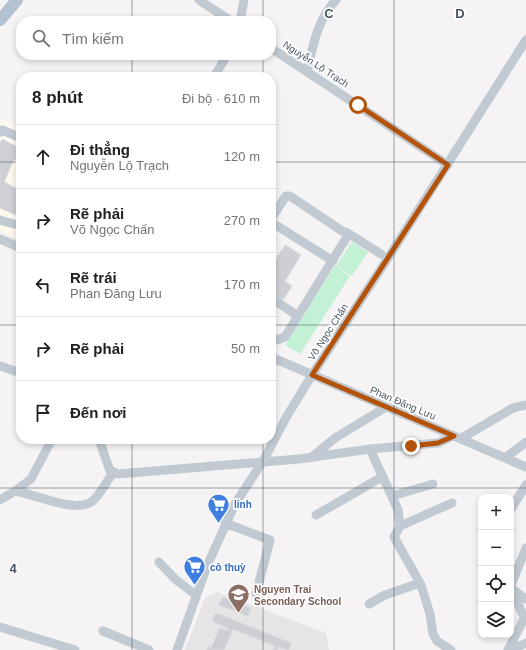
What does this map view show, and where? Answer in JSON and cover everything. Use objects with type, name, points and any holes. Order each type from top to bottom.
[{"type":"main road","points":[[0,20],[17,0]]},
{"type":"street","points":[[199,0],[223,16]]},
{"type":"street","points":[[241,16],[244,0]]},
{"type":"street","points":[[307,72],[318,28],[326,12],[336,0]]},
{"type":"street","name":"Võ Ngọc Chấn","points":[[276,437],[312,375],[448,165],[526,40]]},
{"type":"street","name":"Nguyễn Lộ Trạch","points":[[276,51],[448,165]]},
{"type":"street","points":[[217,72],[224,60]]},
{"type":"street","points":[[0,132],[2,130],[16,136]]},
{"type":"street","points":[[276,212],[286,196],[290,196],[381,254]]},
{"type":"street","points":[[0,221],[16,225]]},
{"type":"street","points":[[276,223],[333,261]]},
{"type":"street","points":[[276,339],[285,337],[347,238],[346,232]]},
{"type":"street","points":[[0,239],[16,246]]},
{"type":"street","points":[[276,301],[298,316]]},
{"type":"street","name":"Phan Đăng Lưu","points":[[276,359],[526,467]]},
{"type":"street","points":[[0,366],[16,371]]},
{"type":"street","points":[[101,444],[110,471],[114,472],[311,458],[370,449],[438,443],[457,438],[513,408],[526,405]]},
{"type":"street","points":[[311,458],[335,438],[386,407]]},
{"type":"street","points":[[505,458],[526,442]]},
{"type":"street","points":[[0,500],[31,479],[49,444]]},
{"type":"street","name":"Võ Ngọc Chấn","points":[[177,650],[196,595],[226,523],[235,504],[263,461],[272,444]]},
{"type":"street","points":[[370,449],[398,510],[400,526],[394,537],[420,583],[430,614],[433,634],[437,641],[451,650]]},
{"type":"street","points":[[15,491],[72,505],[87,504],[93,501],[106,480],[114,472]]},
{"type":"street","points":[[316,515],[382,477]]},
{"type":"street","points":[[392,496],[433,484]]},
{"type":"street","points":[[514,504],[526,485]]},
{"type":"street","points":[[400,526],[452,503]]},
{"type":"street","points":[[226,523],[270,540],[256,594]]},
{"type":"street","points":[[514,578],[526,548]]},
{"type":"street","points":[[159,562],[175,579],[196,595]]},
{"type":"street","points":[[369,604],[385,595],[420,583]]},
{"type":"street","points":[[514,591],[526,599]]},
{"type":"street","points":[[509,650],[526,618],[514,595]]},
{"type":"street","points":[[0,627],[73,650]]},
{"type":"street","points":[[103,631],[149,650]]},
{"type":"street","points":[[509,650],[526,643]]},
{"type":"shaded area","points":[[0,118],[16,125],[16,238],[0,231]]},
{"type":"shaded area","name":"Nguyen Trai Secondary School","points":[[217,592],[326,633],[329,650],[185,650],[205,598]]},
{"type":"green space","points":[[352,242],[368,252],[352,276],[336,266]]},
{"type":"green space","points":[[335,266],[350,276],[300,354],[285,345]]},
{"type":"building","points":[[2,139],[16,146],[16,160],[14,159],[4,182],[16,188],[16,215],[0,208],[0,144]]},
{"type":"building","points":[[285,245],[301,255],[285,281],[292,286],[283,300],[276,296],[276,258]]},
{"type":"building","points":[[223,597],[251,608],[248,616],[219,605]]},
{"type":"building","points":[[216,613],[291,643],[289,650],[278,647],[277,649],[279,650],[273,650],[275,646],[233,629],[224,650],[207,650],[208,646],[211,648],[220,628],[227,631],[228,628],[212,621]]},
{"type":"place","name":"linh","points":[[218,524]]},
{"type":"place","name":"cô thuỳ","points":[[195,586]]},
{"type":"place","name":"Nguyen Trai Secondary School","points":[[239,614]]},
{"type":"route","points":[[358,105],[448,165],[312,375],[454,436],[438,443],[411,446]]}]
